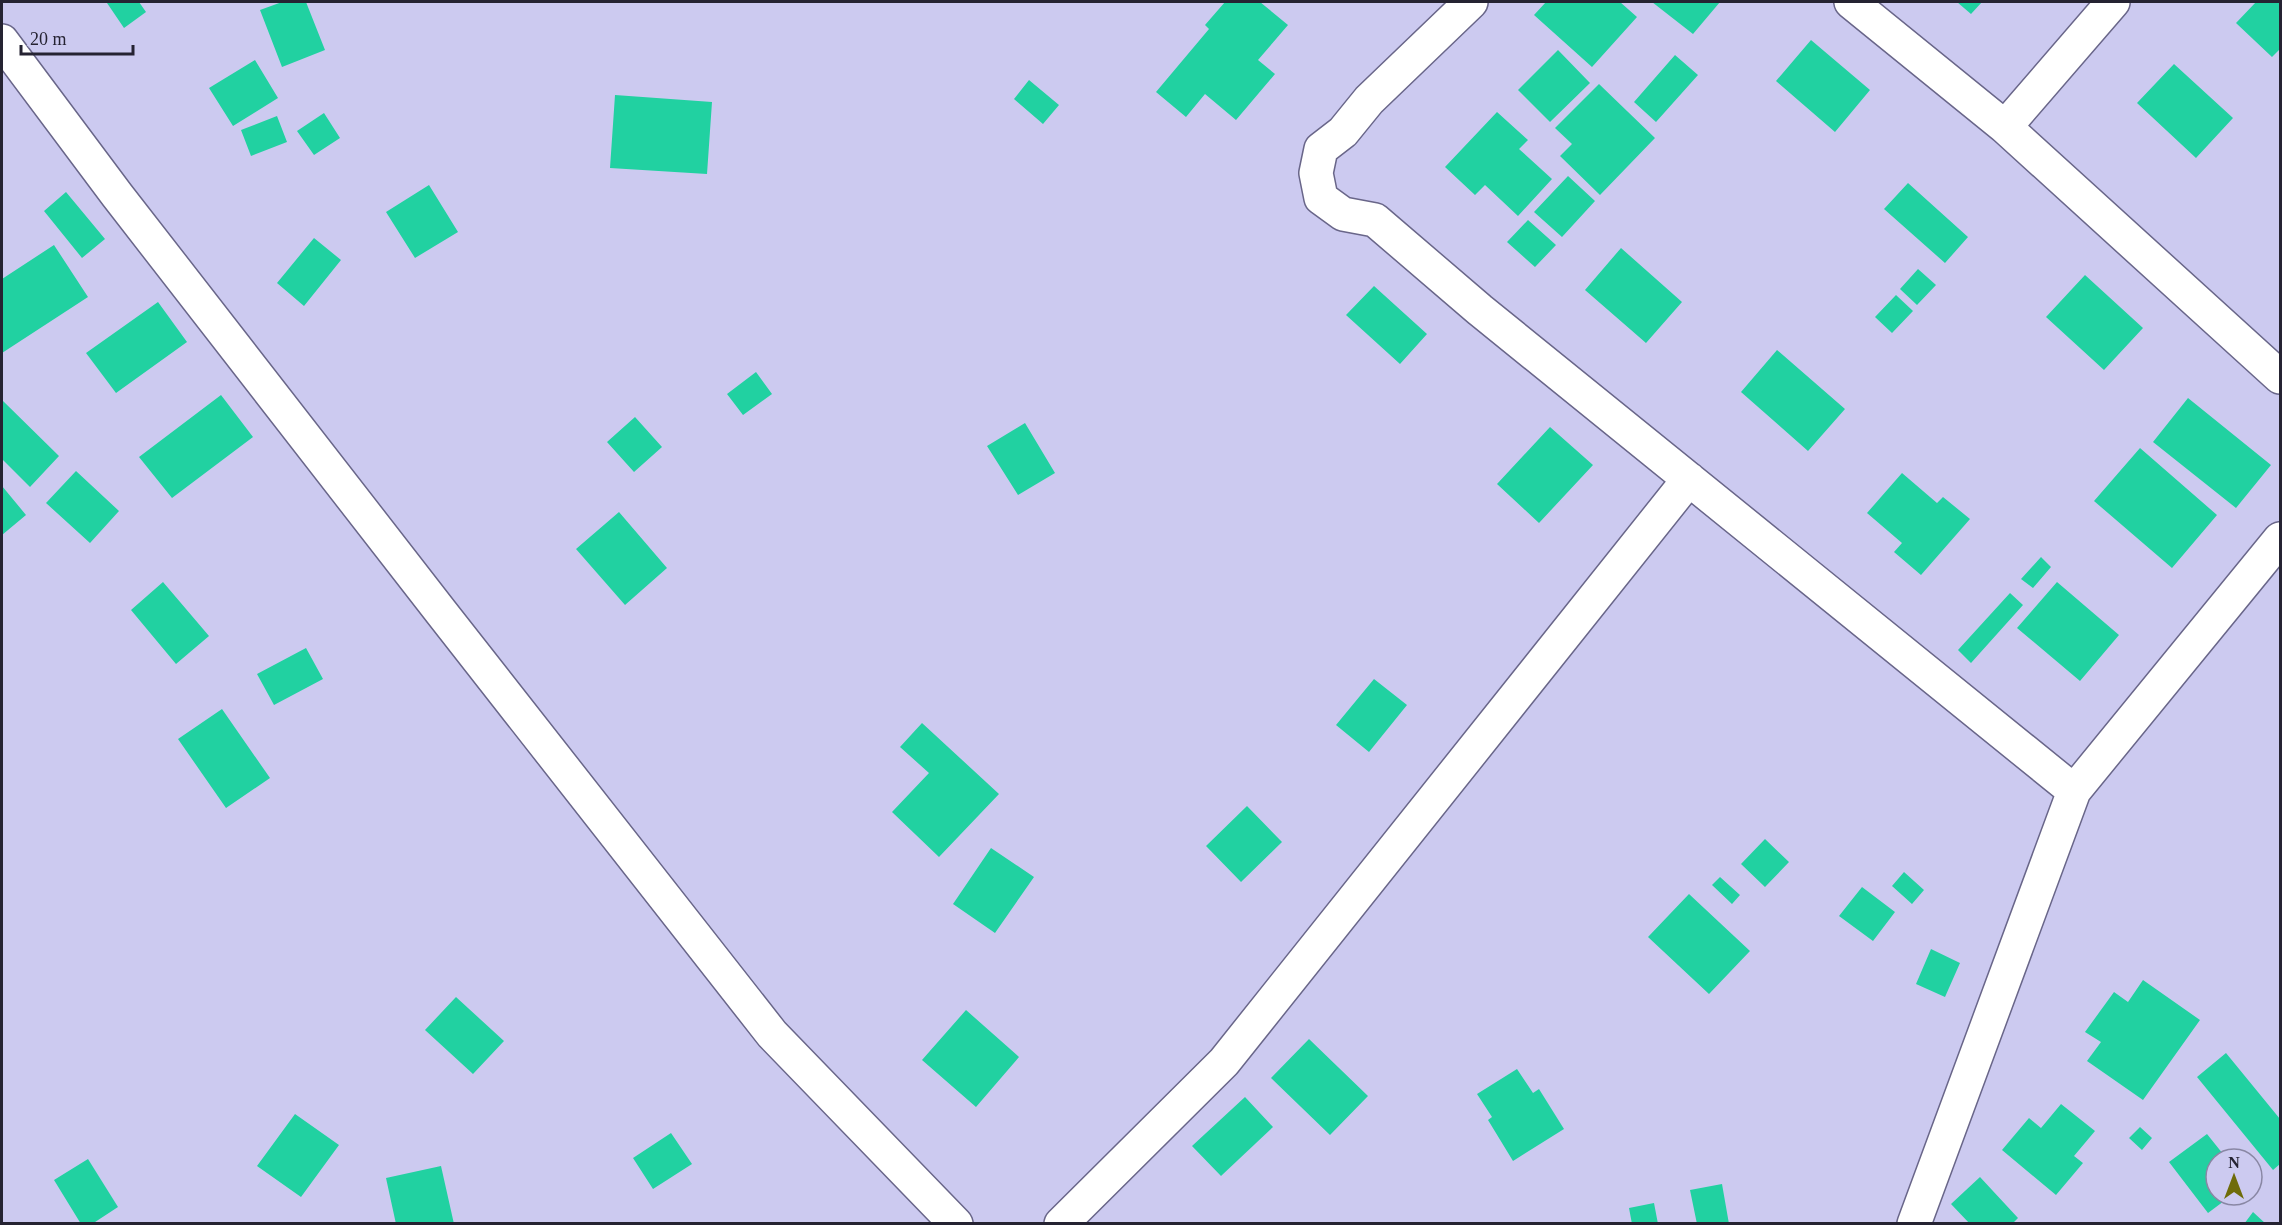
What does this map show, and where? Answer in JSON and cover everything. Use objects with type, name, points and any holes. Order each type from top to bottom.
[{"type":"street","points":[[1471,2],[1369,100],[1343,132],[1321,149],[1316,173],[1321,198],[1343,214],[1375,220],[1480,310],[2074,791]]},
{"type":"street","points":[[1851,2],[2005,127],[2280,377]]},
{"type":"street","points":[[2005,127],[2113,2]]},
{"type":"street","points":[[2,41],[117,195],[772,1034],[956,1224]]},
{"type":"street","points":[[1061,1224],[1224,1062],[1689,479]]},
{"type":"street","points":[[1914,1224],[2074,791],[2280,539]]},
{"type":"building","points":[[139,2],[146,12],[124,28],[107,3]]},
{"type":"building","points":[[282,2],[306,2],[325,50],[282,67],[260,10]]},
{"type":"building","points":[[1225,2],[1260,2],[1288,25],[1258,60],[1275,74],[1236,120],[1205,94],[1186,117],[1156,92],[1209,29],[1205,25]]},
{"type":"building","points":[[1546,2],[1620,2],[1637,17],[1592,67],[1534,15]]},
{"type":"building","points":[[1652,2],[1720,2],[1693,34]]},
{"type":"building","points":[[1957,2],[1982,2],[1971,14]]},
{"type":"building","points":[[2256,2],[2280,2],[2280,49],[2272,57],[2236,23]]},
{"type":"building","points":[[1811,40],[1870,90],[1835,132],[1776,81]]},
{"type":"building","points":[[1558,50],[1590,83],[1550,122],[1518,90]]},
{"type":"building","points":[[1675,55],[1698,75],[1656,122],[1634,102]]},
{"type":"building","points":[[255,60],[278,98],[233,126],[209,88]]},
{"type":"building","points":[[2174,64],[2233,118],[2196,158],[2137,103]]},
{"type":"building","points":[[1029,80],[1059,105],[1043,124],[1014,99]]},
{"type":"building","points":[[1599,84],[1655,138],[1600,195],[1560,156],[1572,144],[1555,128]]},
{"type":"building","points":[[615,95],[712,102],[707,174],[610,168]]},
{"type":"building","points":[[1497,112],[1528,140],[1519,149],[1552,179],[1518,216],[1485,185],[1475,195],[1445,167]]},
{"type":"building","points":[[324,113],[340,138],[314,155],[297,131]]},
{"type":"building","points":[[277,116],[287,142],[251,156],[241,130]]},
{"type":"building","points":[[1568,176],[1595,201],[1562,237],[1534,212]]},
{"type":"building","points":[[1908,183],[1968,237],[1945,263],[1884,209]]},
{"type":"building","points":[[429,185],[458,232],[415,258],[386,212]]},
{"type":"building","points":[[66,192],[105,239],[82,258],[44,211]]},
{"type":"building","points":[[1528,220],[1556,245],[1535,267],[1507,242]]},
{"type":"building","points":[[314,238],[341,260],[304,306],[277,283]]},
{"type":"building","points":[[54,245],[88,297],[2,353],[2,279]]},
{"type":"building","points":[[1621,248],[1682,302],[1646,343],[1585,290]]},
{"type":"building","points":[[1918,269],[1936,285],[1917,305],[1900,289]]},
{"type":"building","points":[[2085,275],[2143,328],[2104,370],[2046,317]]},
{"type":"building","points":[[1374,286],[1427,334],[1400,364],[1346,315]]},
{"type":"building","points":[[1896,295],[1913,311],[1892,333],[1875,317]]},
{"type":"building","points":[[158,302],[187,342],[116,393],[86,353]]},
{"type":"building","points":[[1777,350],[1845,409],[1808,451],[1741,392]]},
{"type":"building","points":[[756,372],[772,394],[743,415],[727,394]]},
{"type":"building","points":[[221,395],[253,437],[172,498],[139,457]]},
{"type":"building","points":[[2188,398],[2271,465],[2236,508],[2153,442]]},
{"type":"building","points":[[2,400],[59,456],[30,487],[2,459]]},
{"type":"building","points":[[635,417],[662,447],[634,472],[607,442]]},
{"type":"building","points":[[1025,423],[1055,473],[1018,495],[987,446]]},
{"type":"building","points":[[1550,427],[1593,465],[1539,523],[1497,484]]},
{"type":"building","points":[[2140,448],[2217,515],[2172,568],[2094,501]]},
{"type":"building","points":[[76,471],[119,511],[90,543],[46,503]]},
{"type":"building","points":[[1902,473],[1937,503],[1943,497],[1970,519],[1921,575],[1894,552],[1902,543],[1867,513]]},
{"type":"building","points":[[2,486],[26,515],[2,535]]},
{"type":"building","points":[[619,512],[667,568],[625,605],[576,549]]},
{"type":"building","points":[[2041,557],[2051,567],[2033,588],[2021,579]]},
{"type":"building","points":[[163,582],[209,636],[176,664],[131,610]]},
{"type":"building","points":[[2057,582],[2119,635],[2080,681],[2017,628]]},
{"type":"building","points":[[2010,593],[2023,605],[1971,663],[1958,650]]},
{"type":"building","points":[[306,648],[323,679],[274,705],[257,674]]},
{"type":"building","points":[[1374,679],[1407,705],[1369,752],[1336,725]]},
{"type":"building","points":[[222,709],[270,778],[226,808],[178,739]]},
{"type":"building","points":[[922,723],[999,794],[939,857],[892,812],[929,773],[900,747]]},
{"type":"building","points":[[1247,806],[1282,842],[1241,882],[1206,846]]},
{"type":"building","points":[[1765,839],[1789,862],[1765,887],[1741,864]]},
{"type":"building","points":[[991,848],[1034,877],[995,933],[953,904]]},
{"type":"building","points":[[1904,872],[1924,890],[1912,904],[1892,886]]},
{"type":"building","points":[[1720,877],[1740,895],[1732,904],[1712,885]]},
{"type":"building","points":[[1862,887],[1895,912],[1873,941],[1839,916]]},
{"type":"building","points":[[1689,894],[1750,951],[1709,994],[1648,937]]},
{"type":"building","points":[[1931,949],[1960,963],[1945,997],[1916,984]]},
{"type":"building","points":[[2143,980],[2200,1020],[2143,1100],[2087,1061],[2101,1042],[2085,1032],[2114,992],[2128,1002]]},
{"type":"building","points":[[456,997],[504,1041],[473,1074],[425,1030]]},
{"type":"building","points":[[966,1010],[1019,1057],[976,1107],[922,1060]]},
{"type":"building","points":[[1309,1039],[1368,1096],[1330,1135],[1271,1078]]},
{"type":"building","points":[[2226,1053],[2280,1119],[2280,1164],[2273,1170],[2264,1159],[2264,1147],[2254,1147],[2197,1077]]},
{"type":"building","points":[[1517,1069],[1533,1093],[1539,1089],[1564,1129],[1513,1161],[1488,1120],[1492,1117],[1477,1094]]},
{"type":"building","points":[[1245,1097],[1273,1127],[1221,1176],[1192,1146]]},
{"type":"building","points":[[2061,1104],[2095,1131],[2074,1156],[2083,1163],[2056,1195],[2002,1150],[2029,1118],[2041,1128]]},
{"type":"building","points":[[295,1114],[339,1145],[301,1197],[257,1166]]},
{"type":"building","points":[[2140,1127],[2152,1138],[2142,1150],[2129,1138]]},
{"type":"building","points":[[671,1133],[692,1164],[653,1189],[633,1158]]},
{"type":"building","points":[[2207,1134],[2217,1147],[2204,1147],[2204,1207],[2216,1207],[2208,1213],[2169,1162]]},
{"type":"building","points":[[88,1159],[118,1207],[92,1224],[81,1224],[54,1180]]},
{"type":"building","points":[[441,1166],[454,1224],[396,1224],[386,1178]]},
{"type":"building","points":[[1980,1177],[2018,1218],[2012,1224],[1970,1224],[1951,1204]]},
{"type":"building","points":[[1722,1184],[1729,1224],[1697,1224],[1690,1190]]},
{"type":"building","points":[[1654,1203],[1658,1224],[1632,1224],[1629,1208]]},
{"type":"building","points":[[2253,1212],[2266,1224],[2244,1224]]}]
